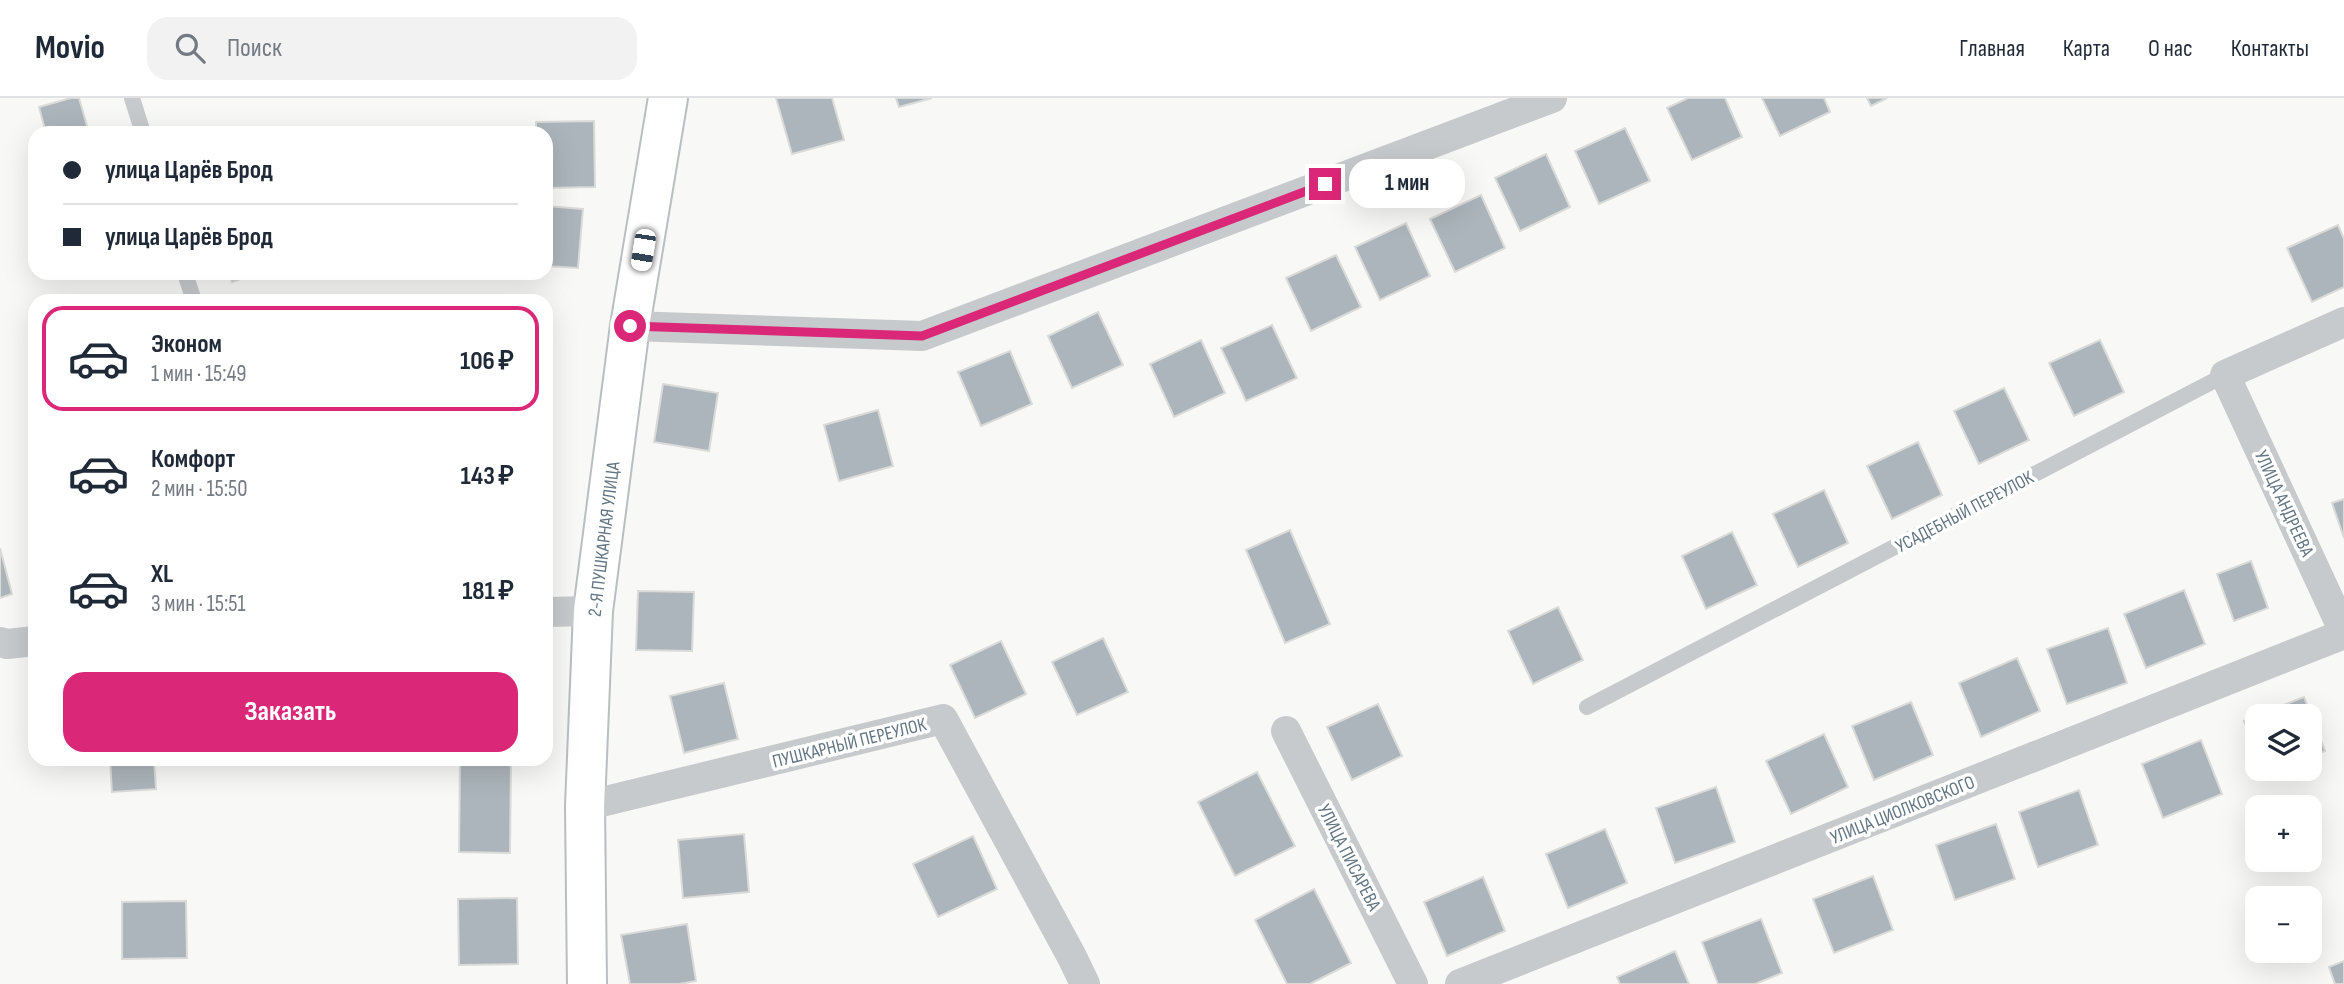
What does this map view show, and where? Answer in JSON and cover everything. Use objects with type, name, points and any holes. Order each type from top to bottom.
[{"type":"street","name":"2-Я ПУШКАРНАЯ УЛИЦА","points":[[587,984],[585,806],[593,611],[630,326],[668,98]]},
{"type":"street","points":[[630,326],[922,336],[1552,98]]},
{"type":"street","name":"УСАДЕБНЫЙ ПЕРЕУЛОК","points":[[2225,374],[2344,322]]},
{"type":"street","name":"УЛИЦА АНДРЕЕВА","points":[[2225,374],[2344,633]]},
{"type":"street","points":[[553,611],[593,611]]},
{"type":"street","name":"УЛИЦА ЦИОЛКОВСКОГО","points":[[1460,984],[2344,633]]},
{"type":"street","points":[[0,642],[28,642]]},
{"type":"street","name":"ПУШКАРНЫЙ ПЕРЕУЛОК","points":[[585,806],[943,719],[1084,984]]},
{"type":"street","name":"УЛИЦА ПИСАРЕВА","points":[[1286,731],[1413,984]]},
{"type":"lane","points":[[132,98],[141,126]]},
{"type":"lane","name":"УСАДЕБНЫЙ ПЕРЕУЛОК","points":[[1587,707],[2225,374]]},
{"type":"building","points":[[79,98],[87,126],[44,126],[39,107]]},
{"type":"building","points":[[776,98],[832,98],[844,140],[792,154]]},
{"type":"building","points":[[896,98],[932,98],[899,107]]},
{"type":"building","points":[[1688,98],[1725,98],[1742,137],[1692,160],[1667,108]]},
{"type":"building","points":[[1762,98],[1824,98],[1830,112],[1780,136]]},
{"type":"building","points":[[1867,98],[1887,98],[1871,106]]},
{"type":"building","points":[[594,121],[595,187],[553,188],[553,126],[536,126],[536,122]]},
{"type":"building","points":[[1625,128],[1650,181],[1599,204],[1575,151]]},
{"type":"building","points":[[1546,154],[1570,207],[1520,231],[1495,178]]},
{"type":"building","points":[[1481,195],[1505,248],[1455,272],[1430,219]]},
{"type":"building","points":[[553,207],[583,209],[578,268],[553,266]]},
{"type":"building","points":[[1406,223],[1430,276],[1380,300],[1355,247]]},
{"type":"building","points":[[2338,225],[2344,239],[2344,287],[2312,302],[2287,248]]},
{"type":"building","points":[[1336,255],[1361,307],[1311,331],[1286,278]]},
{"type":"building","points":[[1098,312],[1123,365],[1072,388],[1048,336]]},
{"type":"building","points":[[1272,325],[1297,378],[1246,401],[1221,348]]},
{"type":"building","points":[[1201,340],[1225,393],[1174,417],[1150,364]]},
{"type":"building","points":[[2100,340],[2124,392],[2074,416],[2049,363]]},
{"type":"building","points":[[1010,351],[1032,404],[981,426],[958,372]]},
{"type":"building","points":[[663,384],[718,393],[709,451],[654,442]]},
{"type":"building","points":[[2004,388],[2029,440],[1979,464],[1954,411]]},
{"type":"building","points":[[878,410],[893,466],[839,481],[824,425]]},
{"type":"building","points":[[1918,442],[1942,495],[1892,519],[1867,466]]},
{"type":"building","points":[[1824,490],[1848,543],[1798,567],[1773,514]]},
{"type":"building","points":[[2344,499],[2344,538],[2332,503]]},
{"type":"building","points":[[1290,530],[1330,624],[1285,643],[1246,550]]},
{"type":"building","points":[[1732,532],[1757,585],[1706,609],[1682,556]]},
{"type":"building","points":[[0,548],[12,594],[0,598]]},
{"type":"building","points":[[2251,561],[2268,608],[2234,621],[2217,574]]},
{"type":"building","points":[[2184,590],[2205,644],[2146,668],[2124,614]]},
{"type":"building","points":[[638,591],[694,592],[692,651],[636,650]]},
{"type":"building","points":[[1558,607],[1583,660],[1533,684],[1508,631]]},
{"type":"building","points":[[2108,628],[2127,683],[2067,704],[2047,649]]},
{"type":"building","points":[[1103,638],[1128,692],[1077,715],[1052,662]]},
{"type":"building","points":[[1001,641],[1026,694],[975,718],[950,665]]},
{"type":"building","points":[[2017,658],[2040,711],[1981,737],[1959,683]]},
{"type":"building","points":[[724,683],[738,739],[684,753],[670,696]]},
{"type":"building","points":[[2304,697],[2307,704],[2286,704]]},
{"type":"building","points":[[1911,702],[1933,755],[1874,780],[1852,726]]},
{"type":"building","points":[[1378,704],[1402,756],[1352,780],[1327,727]]},
{"type":"building","points":[[1824,734],[1848,787],[1791,814],[1766,761]]},
{"type":"building","points":[[2201,740],[2222,794],[2163,818],[2142,764]]},
{"type":"building","points":[[110,766],[154,766],[156,789],[112,792]]},
{"type":"building","points":[[460,766],[511,766],[510,853],[459,852]]},
{"type":"building","points":[[1257,772],[1295,846],[1235,876],[1198,802]]},
{"type":"building","points":[[1716,787],[1735,842],[1675,863],[1656,808]]},
{"type":"building","points":[[2079,790],[2098,845],[2038,867],[2019,812]]},
{"type":"building","points":[[1996,824],[2015,879],[1955,900],[1936,845]]},
{"type":"building","points":[[1605,829],[1627,883],[1568,908],[1546,854]]},
{"type":"building","points":[[744,834],[749,892],[683,898],[678,840]]},
{"type":"building","points":[[973,836],[997,889],[938,917],[913,864]]},
{"type":"building","points":[[1873,876],[1893,930],[1834,953],[1813,899]]},
{"type":"building","points":[[1483,877],[1505,931],[1447,956],[1424,902]]},
{"type":"building","points":[[1314,889],[1351,963],[1310,984],[1287,984],[1255,920]]},
{"type":"building","points":[[517,898],[518,964],[459,965],[458,899]]},
{"type":"building","points":[[186,901],[187,958],[122,959],[122,902]]},
{"type":"building","points":[[1761,919],[1782,973],[1755,984],[1718,984],[1702,942]]},
{"type":"building","points":[[687,924],[696,981],[679,984],[630,984],[621,935]]},
{"type":"building","points":[[1675,951],[1689,984],[1620,984],[1617,977]]},
{"type":"building","points":[[2344,961],[2344,984],[2335,984],[2329,967]]},
{"type":"route","points":[[630,326],[922,336],[1325,184]]}]
